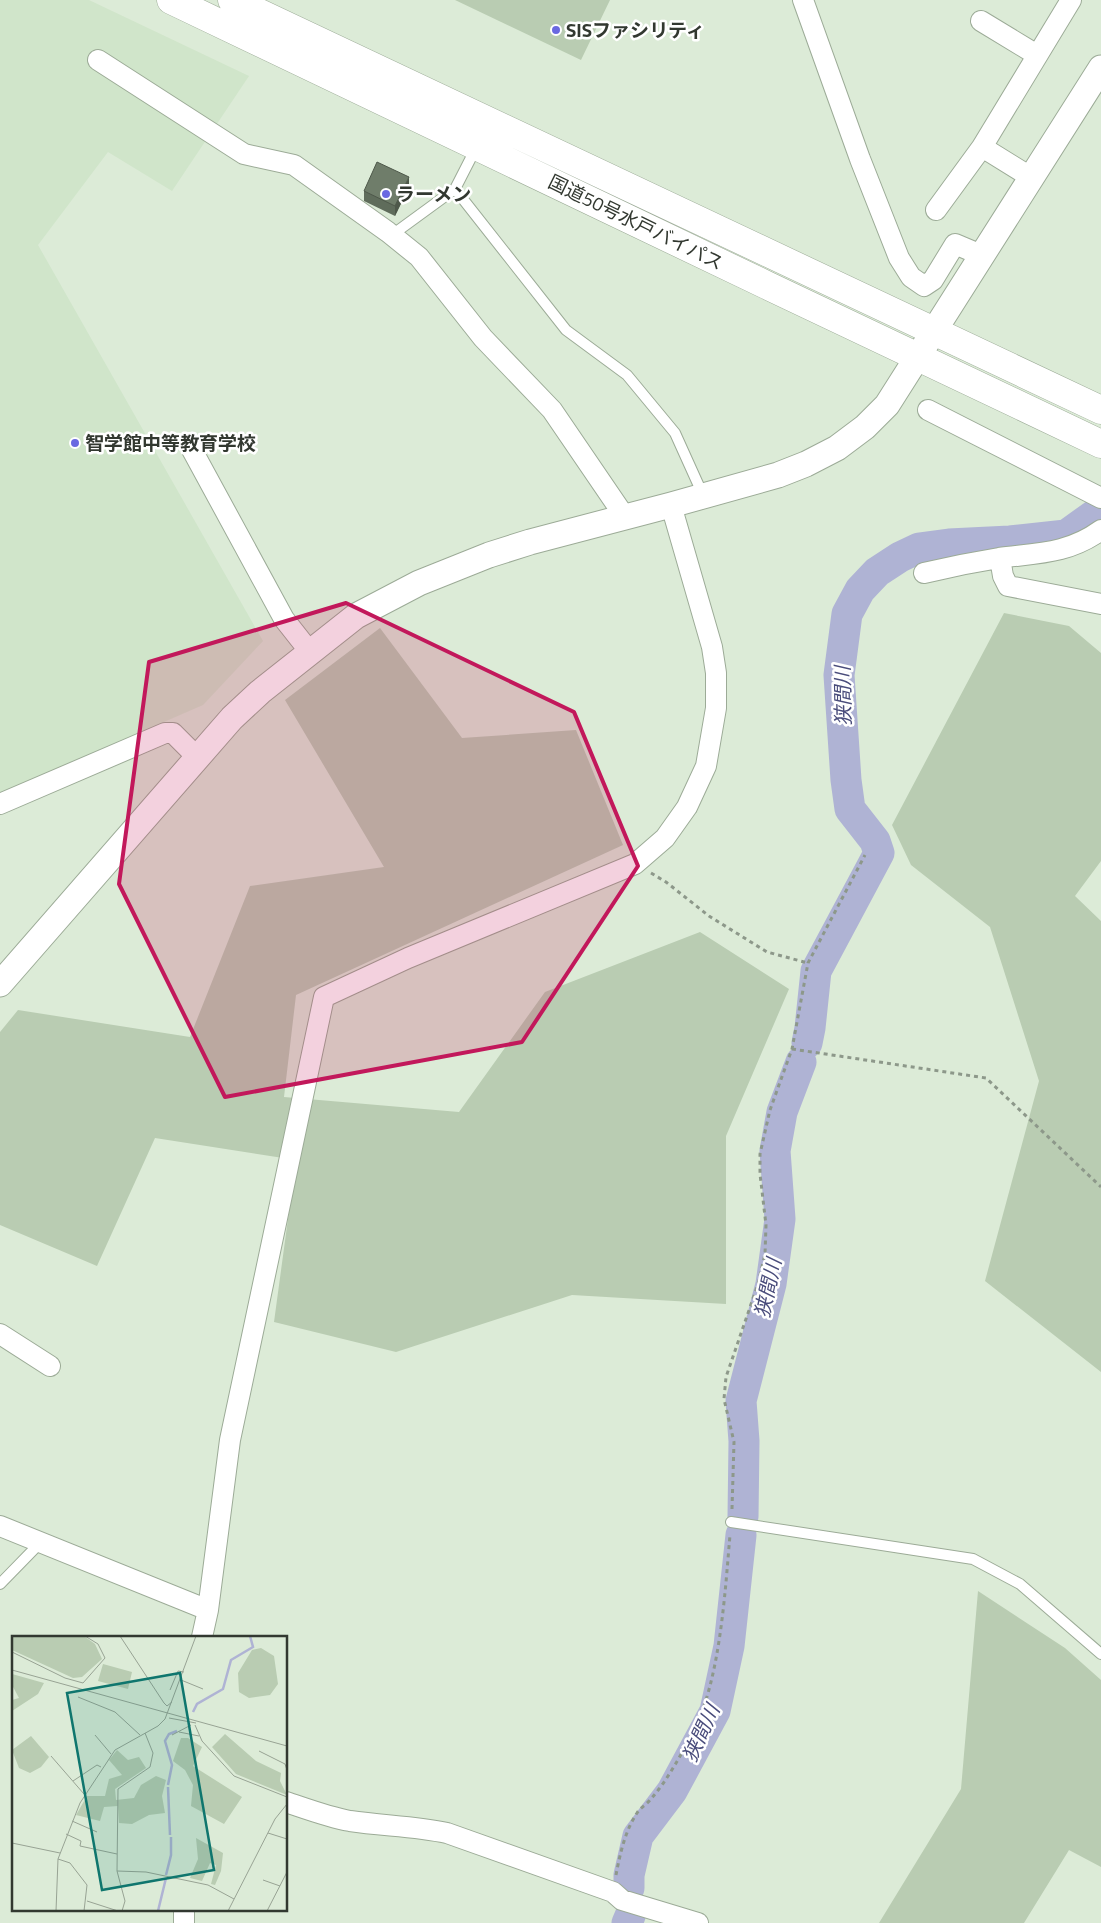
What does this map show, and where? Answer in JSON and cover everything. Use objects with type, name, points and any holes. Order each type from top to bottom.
[{"type":"highway","name":"国道50号水戸バイパス","points":[[171,0],[1101,444]]},
{"type":"highway","name":"国道50号水戸バイパス","points":[[232,0],[1101,410]]},
{"type":"street","points":[[803,0],[899,258],[911,277],[924,286],[933,280],[955,244],[981,255]]},
{"type":"street","points":[[936,210],[982,147],[1071,0]]},
{"type":"street","points":[[981,21],[1037,55]]},
{"type":"street","points":[[98,60],[244,154],[294,165],[392,235],[419,257],[483,338],[552,410],[625,517]]},
{"type":"street","points":[[0,984],[232,718],[260,692],[356,616],[419,583],[489,555],[530,542],[671,506],[778,475],[806,464],[837,448],[865,427],[888,405],[981,255],[1101,68]]},
{"type":"street","points":[[982,147],[1032,178]]},
{"type":"street","points":[[928,410],[1101,498]]},
{"type":"street","points":[[191,448],[284,619],[310,652]]},
{"type":"street","points":[[202,1636],[208,1610],[230,1440],[324,997],[408,958],[635,864],[665,838],[687,807],[706,766],[716,708],[716,673],[712,647],[671,506]]},
{"type":"street","points":[[924,573],[968,563],[1063,550],[1091,537],[1101,530]]},
{"type":"street","points":[[1000,558],[1003,576],[1008,586],[1101,604]]},
{"type":"street","points":[[0,804],[165,733],[173,733],[197,757]]},
{"type":"street","points":[[0,1334],[50,1366]]},
{"type":"street","points":[[0,1526],[208,1610]]},
{"type":"street","points":[[288,1803],[348,1820],[383,1825],[421,1827],[447,1833],[613,1892],[622,1900],[698,1923]]},
{"type":"street","points":[[184,1910],[184,1923]]},
{"type":"lane","points":[[392,235],[455,189],[477,145]]},
{"type":"lane","points":[[455,189],[566,330],[627,375],[675,433],[704,496]]},
{"type":"lane","points":[[731,1522],[974,1559],[1020,1584],[1101,1654]]},
{"type":"lane","points":[[0,1584],[40,1543]]},
{"type":"path","points":[[613,1892],[626,1834],[637,1812],[650,1801],[693,1732],[705,1702],[718,1639],[726,1582],[731,1522],[734,1442],[724,1399],[726,1377],[758,1284],[765,1254],[766,1226],[760,1174],[760,1154],[770,1110],[792,1049],[808,963],[865,855]]},
{"type":"path","points":[[635,864],[666,882],[709,916],[768,952],[808,963]]},
{"type":"path","points":[[792,1049],[986,1078],[1101,1186]]},
{"type":"highlighted area","points":[[346,603],[574,712],[638,866],[522,1042],[225,1097],[119,884],[149,662]]},
{"type":"shaded area","name":"智学館中等教育学校","points":[[0,0],[89,0],[249,76],[172,191],[108,152],[38,245],[263,641],[203,705],[0,793]]},
{"type":"shaded area","name":"SISファシリティ","points":[[455,0],[610,0],[581,60]]},
{"type":"shaded area","points":[[1004,613],[1069,626],[1101,653],[1101,861],[1075,896],[1101,921],[1101,1372],[985,1281],[1039,1081],[990,927],[911,865],[892,825]]},
{"type":"shaded area","points":[[380,628],[462,738],[576,730],[623,845],[296,995],[284,1097],[459,1112],[545,992],[700,932],[789,989],[726,1136],[726,1304],[572,1295],[396,1352],[274,1322],[296,1160],[155,1138],[97,1266],[0,1225],[0,1032],[18,1010],[190,1037],[250,886],[384,867],[285,700]]},
{"type":"shaded area","points":[[978,1591],[1065,1648],[1101,1680],[1101,1867],[1069,1850],[1024,1923],[879,1923],[961,1789]]},
{"type":"building","name":"ラーメン","points":[[377,162],[409,177],[395,206],[364,191]]},
{"type":"waterway","name":"狭間川","points":[[807,1043],[816,971],[879,853],[875,841],[850,809],[846,780],[839,675],[847,614],[860,590],[877,572],[900,557],[919,548],[1066,535],[1101,510]]},
{"type":"waterway","name":"狭間川","points":[[743,1517],[744,1441],[741,1401],[771,1284],[780,1219],[775,1151],[782,1112],[801,1062]]},
{"type":"waterway","name":"狭間川","points":[[629,1888],[629,1875],[638,1836],[672,1791],[715,1711],[729,1646],[741,1535]]},
{"type":"waterway","name":"狭間川","points":[[627,1923],[630,1916]]},
{"type":"place","name":"SISファシリティ","points":[[556,30]]},
{"type":"place","name":"ラーメン","points":[[386,194]]},
{"type":"place","name":"智学館中等教育学校","points":[[75,443]]}]
